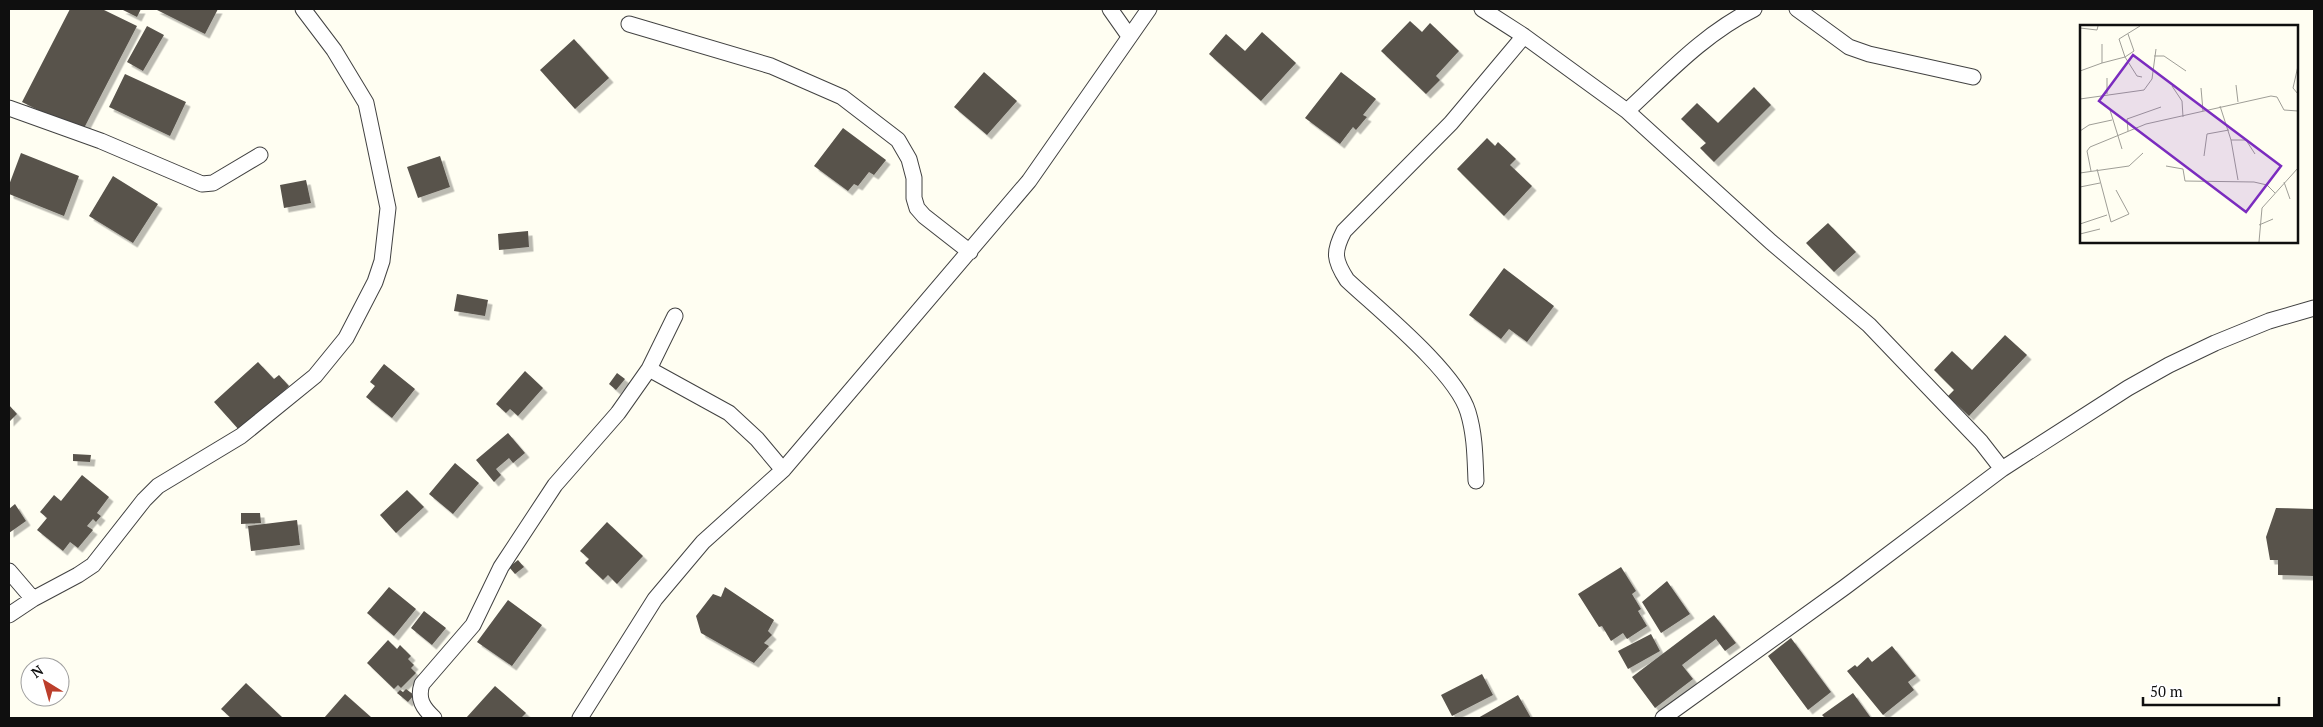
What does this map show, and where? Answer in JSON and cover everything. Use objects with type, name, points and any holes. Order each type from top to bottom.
[{"type":"street","points":[[9,615],[93,565],[144,500],[158,486],[241,436],[315,376],[346,338],[375,282],[382,261],[388,208],[366,103],[334,50],[302,9]]},
{"type":"street","points":[[1110,9],[1129,36]]},
{"type":"street","points":[[580,718],[655,599],[703,542],[783,470],[970,252],[1029,181],[1149,9]]},
{"type":"street","points":[[1482,9],[1524,36],[1627,111],[1771,242],[1869,325],[1981,442],[2002,469]]},
{"type":"street","points":[[1627,111],[1695,48],[1718,30],[1754,9]]},
{"type":"street","points":[[1797,9],[1849,47],[1868,54],[1974,77]]},
{"type":"street","points":[[629,24],[771,66],[842,97],[898,140],[909,159],[914,178],[914,198],[917,208],[924,216],[970,252]]},
{"type":"street","points":[[1476,481],[1474,434],[1468,410],[1456,389],[1428,356],[1347,280],[1338,266],[1336,258],[1337,244],[1344,230],[1451,123],[1524,36]]},
{"type":"street","points":[[9,108],[100,141],[202,184],[213,182],[260,156]]},
{"type":"street","points":[[1663,718],[1852,582],[2002,469],[2128,388],[2169,364],[2269,321],[2314,308]]},
{"type":"street","points":[[434,718],[420,702],[419,692],[422,684],[473,624],[501,567],[555,485],[618,412],[649,369],[675,316]]},
{"type":"street","points":[[649,369],[729,413],[757,439],[783,470]]},
{"type":"street","points":[[9,572],[33,599]]},
{"type":"building","points":[[70,9],[102,9],[137,26],[82,132],[22,102]]},
{"type":"building","points":[[121,9],[141,9],[137,17]]},
{"type":"building","points":[[155,9],[218,9],[205,34]]},
{"type":"building","points":[[1410,21],[1422,32],[1430,23],[1459,51],[1436,76],[1440,80],[1426,94],[1381,51]]},
{"type":"building","points":[[147,26],[164,35],[143,71],[127,62]]},
{"type":"building","points":[[1262,32],[1296,63],[1261,101],[1209,54],[1226,34],[1245,51]]},
{"type":"building","points":[[574,39],[609,78],[575,109],[540,70]]},
{"type":"building","points":[[984,72],[1017,101],[987,135],[954,107]]},
{"type":"building","points":[[1341,72],[1376,99],[1363,115],[1367,117],[1356,130],[1353,127],[1340,144],[1305,118]]},
{"type":"building","points":[[125,74],[186,102],[170,136],[109,107]]},
{"type":"building","points":[[1754,87],[1771,105],[1714,162],[1700,148],[1706,143],[1681,119],[1697,103],[1718,123]]},
{"type":"building","points":[[843,128],[886,160],[874,175],[869,172],[858,186],[854,184],[848,191],[814,166]]},
{"type":"building","points":[[1487,138],[1495,146],[1498,142],[1516,159],[1510,165],[1532,186],[1504,216],[1457,169]]},
{"type":"building","points":[[21,153],[79,176],[64,216],[9,194],[9,185]]},
{"type":"building","points":[[440,156],[450,187],[418,198],[407,167]]},
{"type":"building","points":[[113,176],[158,204],[133,243],[89,216]]},
{"type":"building","points":[[306,180],[311,203],[284,208],[280,185]]},
{"type":"building","points":[[1828,223],[1856,252],[1834,272],[1806,243]]},
{"type":"building","points":[[528,231],[529,247],[499,250],[498,234]]},
{"type":"building","points":[[1504,268],[1554,306],[1527,342],[1509,329],[1501,339],[1469,315]]},
{"type":"building","points":[[457,294],[488,300],[485,316],[454,311]]},
{"type":"building","points":[[2005,335],[2027,355],[1969,416],[1948,396],[1954,390],[1934,370],[1952,351],[1972,370]]},
{"type":"building","points":[[258,362],[274,379],[279,375],[289,386],[240,431],[214,402]]},
{"type":"building","points":[[384,364],[415,389],[392,418],[366,397],[375,386],[370,382]]},
{"type":"building","points":[[525,371],[543,388],[518,416],[510,409],[506,413],[496,404]]},
{"type":"building","points":[[617,373],[625,379],[616,390],[609,384]]},
{"type":"building","points":[[9,405],[17,414],[9,422]]},
{"type":"building","points":[[508,433],[525,453],[513,463],[509,458],[496,469],[501,475],[494,482],[476,460]]},
{"type":"building","points":[[73,454],[91,455],[90,462],[73,461]]},
{"type":"building","points":[[455,463],[479,483],[453,514],[429,494]]},
{"type":"building","points":[[82,475],[109,497],[97,513],[101,516],[96,522],[93,519],[87,526],[93,530],[78,548],[70,542],[63,551],[37,530],[47,518],[40,512],[54,495],[61,501]]},
{"type":"building","points":[[407,490],[424,507],[396,533],[380,515]]},
{"type":"building","points":[[15,504],[26,521],[9,533],[9,509]]},
{"type":"building","points":[[2276,508],[2314,509],[2314,576],[2278,575],[2278,560],[2270,560],[2266,537]]},
{"type":"building","points":[[241,513],[260,513],[261,523],[241,524]]},
{"type":"building","points":[[297,520],[300,545],[251,551],[248,526]]},
{"type":"building","points":[[607,522],[643,556],[617,584],[608,575],[603,580],[585,563],[589,559],[580,551]]},
{"type":"building","points":[[518,560],[524,567],[515,574],[509,567]]},
{"type":"building","points":[[1621,567],[1636,591],[1632,594],[1641,609],[1638,611],[1647,626],[1627,639],[1623,633],[1611,641],[1602,626],[1599,627],[1578,594]]},
{"type":"building","points":[[1667,581],[1690,614],[1661,633],[1642,602]]},
{"type":"building","points":[[389,587],[416,609],[394,636],[367,613]]},
{"type":"building","points":[[725,587],[774,620],[768,631],[772,635],[764,643],[769,646],[754,663],[701,633],[696,616],[713,594],[721,597]]},
{"type":"building","points":[[508,600],[542,625],[512,666],[477,642]]},
{"type":"building","points":[[424,611],[446,628],[432,645],[411,628]]},
{"type":"building","points":[[1714,615],[1736,643],[1725,651],[1716,639],[1682,665],[1693,679],[1655,708],[1632,677]]},
{"type":"building","points":[[1651,634],[1660,651],[1628,669],[1618,651]]},
{"type":"building","points":[[1791,638],[1831,692],[1808,710],[1768,656]]},
{"type":"building","points":[[388,640],[397,649],[400,645],[411,656],[408,659],[414,665],[411,668],[416,673],[401,688],[398,685],[394,689],[367,663]]},
{"type":"building","points":[[1892,646],[1916,676],[1908,682],[1914,690],[1883,715],[1847,671],[1855,665],[1857,667],[1868,657],[1872,662]]},
{"type":"building","points":[[1482,674],[1493,695],[1452,716],[1441,695]]},
{"type":"building","points":[[246,683],[283,718],[231,718],[221,709]]},
{"type":"building","points":[[495,686],[526,713],[521,718],[466,718]]},
{"type":"building","points":[[406,689],[414,695],[408,702],[397,693],[400,690],[403,692]]},
{"type":"building","points":[[1853,693],[1871,718],[1825,718],[1822,715]]},
{"type":"building","points":[[345,694],[372,718],[324,718]]},
{"type":"building","points":[[1518,695],[1531,718],[1478,718],[1492,710]]}]
